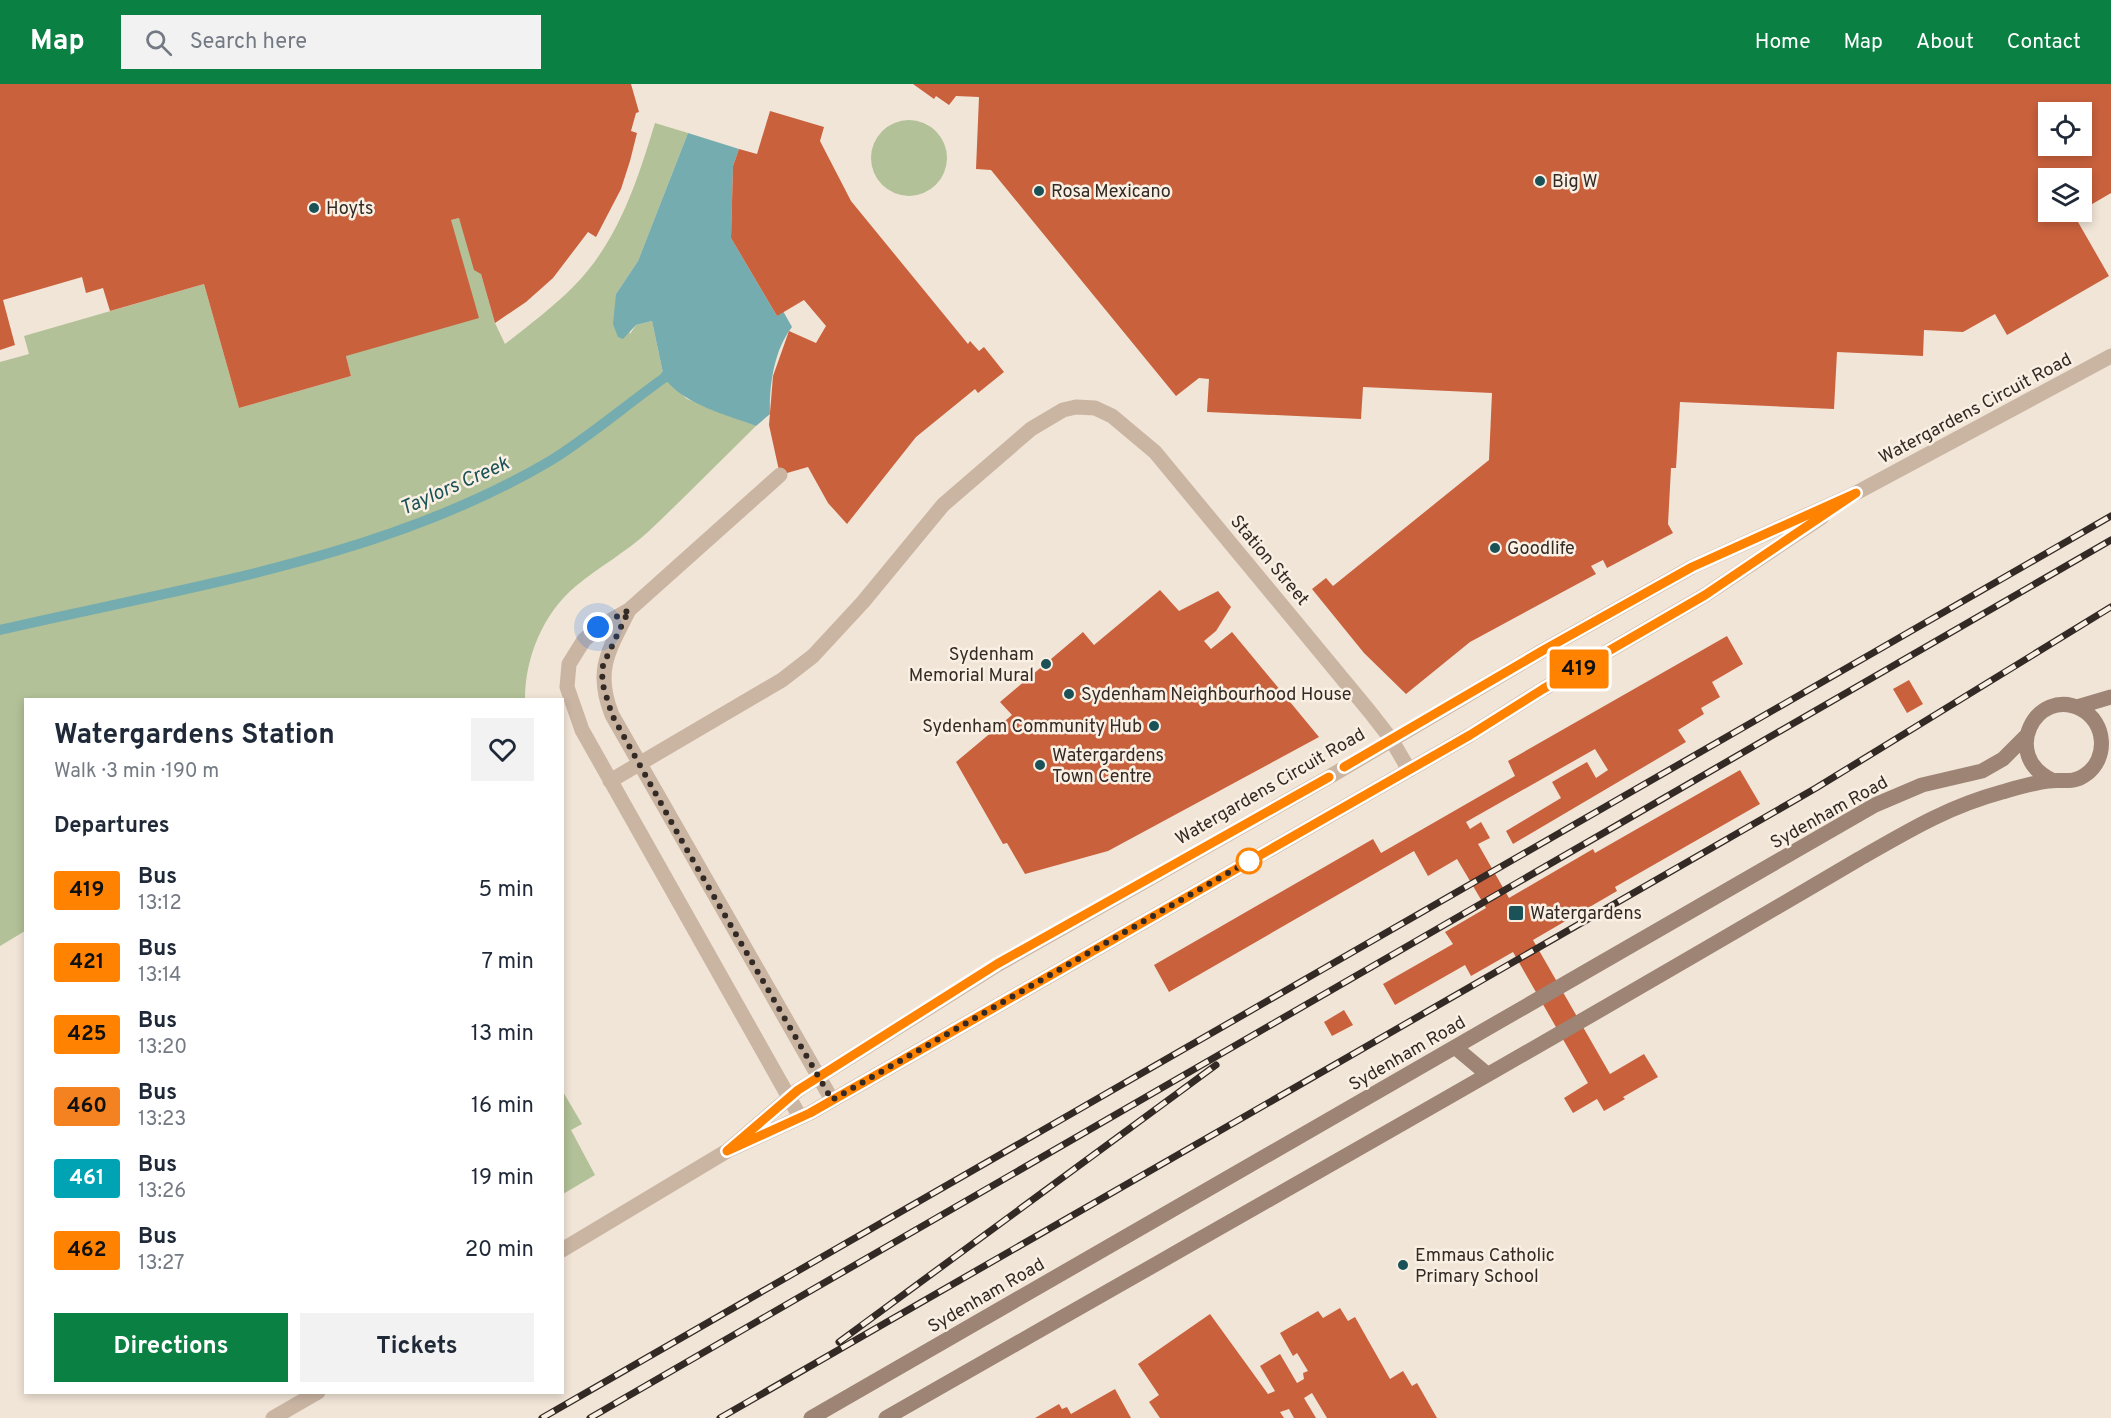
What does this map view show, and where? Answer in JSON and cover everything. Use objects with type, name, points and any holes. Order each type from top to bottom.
[{"type":"street","name":"Watergardens Circuit Road","points":[[727,1151],[789,1098],[819,1077],[997,964],[1692,567],[1856,493],[2111,356]]},
{"type":"street","name":"Station Street","points":[[639,764],[782,680],[813,656],[863,602],[943,505],[1031,429],[1063,410],[1076,407],[1095,408],[1112,416],[1155,452],[1391,739],[1410,770]]},
{"type":"street","points":[[780,475],[629,610],[598,627],[584,640],[569,664],[567,687],[574,715],[800,1117]]},
{"type":"street","name":"Watergardens Circuit Road","points":[[564,1249],[727,1151],[832,1100],[1410,770],[1705,595],[1856,493]]},
{"type":"street","points":[[629,610],[609,648],[603,665],[602,682],[612,715],[832,1100]]},
{"type":"street","points":[[2052,780],[2042,775],[2028,758],[2027,735],[2031,723],[2040,713],[2051,707],[2077,707],[2111,697]]},
{"type":"street","points":[[2077,707],[2086,712],[2100,730],[2101,752]]},
{"type":"street","name":"Sydenham Road","points":[[811,1418],[1875,806],[1922,785],[1982,771],[2003,759],[2027,735]]},
{"type":"street","points":[[886,1418],[1933,816],[2001,792],[2052,780],[2074,781],[2084,776],[2093,768],[2111,739]]},
{"type":"street","points":[[610,781],[639,764]]},
{"type":"street","points":[[1456,1048],[1487,1074]]},
{"type":"street","points":[[273,1418],[315,1394]]},
{"type":"green space","points":[[917,120],[930,126],[941,137],[947,150],[945,173],[930,190],[917,196],[901,196],[888,190],[873,173],[871,150],[877,137],[894,122]]},
{"type":"green space","points":[[655,123],[688,133],[638,261],[616,294],[630,334],[636,325],[652,321],[664,378],[687,399],[756,426],[648,532],[564,597],[545,623],[532,652],[525,698],[24,698],[24,932],[0,946],[0,362],[29,354],[24,336],[204,284],[239,408],[351,376],[346,356],[451,220],[459,218],[481,274],[495,323],[505,344],[565,295],[589,269],[614,231],[641,167]]},
{"type":"green space","points":[[564,1093],[582,1124],[571,1130],[595,1175],[564,1193]]},
{"type":"water","points":[[688,133],[739,149],[733,166],[731,238],[777,316],[783,311],[792,327],[777,357],[770,392],[770,414],[756,426],[694,402],[664,378],[652,321],[636,325],[623,339],[618,337],[613,324],[616,294],[638,261]]},
{"type":"building","points":[[0,84],[631,84],[639,112],[636,113],[631,131],[637,133],[621,189],[596,237],[588,232],[553,278],[526,302],[495,323],[481,274],[474,270],[459,218],[451,220],[479,318],[346,356],[351,376],[239,408],[204,284],[110,311],[103,288],[86,293],[82,277],[3,300],[15,345],[0,350]]},
{"type":"building","points":[[913,84],[2111,84],[2111,193],[2092,204],[2092,168],[2038,168],[2038,222],[2078,222],[2109,276],[2007,335],[1995,314],[1963,332],[1924,330],[1923,356],[1837,352],[1834,409],[1680,402],[1676,468],[1671,468],[1668,524],[1673,533],[1607,568],[1603,560],[1591,566],[1596,574],[1470,642],[1406,694],[1364,653],[1312,589],[1326,578],[1333,586],[1489,460],[1492,393],[1363,387],[1361,419],[1207,412],[1209,379],[1199,378],[1176,396],[991,170],[976,169],[979,97],[956,96],[949,105],[936,96],[934,99]]},
{"type":"building","points":[[770,111],[824,127],[820,141],[851,201],[968,344],[970,341],[979,351],[984,347],[1004,372],[978,393],[975,389],[916,437],[847,524],[828,503],[808,467],[780,475],[769,425],[773,376],[789,331],[816,343],[826,326],[804,300],[777,316],[731,238],[733,166],[739,149],[757,154]]},
{"type":"building","name":"Sydenham Community Hub","points":[[1160,590],[1179,611],[1218,591],[1231,607],[1216,631],[1204,641],[1211,649],[1232,632],[1319,737],[1108,851],[1025,874],[1007,843],[1003,844],[956,762],[1012,715],[1000,702],[1083,632],[1094,645]]},
{"type":"building","points":[[1727,636],[1743,664],[1712,682],[1720,697],[1701,708],[1704,714],[1678,730],[1686,742],[1513,844],[1506,831],[1561,798],[1552,782],[1587,762],[1596,778],[1608,770],[1595,749],[1466,822],[1470,829],[1481,822],[1490,838],[1478,844],[1509,898],[1593,849],[1595,853],[1740,770],[1760,804],[1615,887],[1617,891],[1533,940],[1610,1074],[1644,1054],[1658,1077],[1623,1097],[1625,1099],[1604,1111],[1597,1099],[1573,1113],[1564,1098],[1588,1083],[1513,952],[1471,976],[1465,965],[1395,1005],[1383,984],[1453,944],[1445,932],[1486,908],[1457,859],[1428,876],[1414,851],[1169,992],[1154,965],[1373,839],[1381,853],[1515,776],[1508,761]]},
{"type":"building","points":[[1909,680],[1923,704],[1907,713],[1893,689]]},
{"type":"building","points":[[1344,1010],[1353,1025],[1332,1036],[1324,1022]]},
{"type":"building","points":[[1340,1308],[1348,1321],[1355,1317],[1390,1379],[1403,1371],[1412,1386],[1417,1383],[1437,1418],[1327,1418],[1312,1393],[1304,1398],[1316,1418],[1294,1418],[1289,1409],[1280,1412],[1284,1418],[1160,1418],[1149,1402],[1159,1395],[1138,1364],[1210,1314],[1268,1394],[1275,1391],[1260,1366],[1280,1354],[1297,1383],[1304,1379],[1303,1373],[1308,1371],[1297,1353],[1293,1356],[1280,1333],[1318,1311],[1323,1318]]},
{"type":"building","points":[[1115,1389],[1131,1418],[1035,1418],[1059,1404],[1062,1409],[1067,1407],[1071,1414]]},
{"type":"waterway","name":"Taylors Creek","points":[[0,630],[282,566],[420,523],[486,495],[550,461],[664,378],[672,367]]},
{"type":"railway","points":[[542,1418],[2111,516]]},
{"type":"railway","points":[[590,1418],[2111,540]]},
{"type":"railway","points":[[720,1418],[1816,788],[2111,607]]},
{"type":"railway","points":[[839,1342],[1216,1065]]},
{"type":"bus line","name":"419","points":[[1329,777],[997,964],[798,1090],[727,1151],[810,1113],[1470,735],[1543,689],[1705,595],[1856,493],[1692,567],[1542,651],[1344,767]]},
{"type":"place","name":"Big W","points":[[1540,181]]},
{"type":"place","name":"Rosa Mexicano","points":[[1039,191]]},
{"type":"place","name":"Hoyts","points":[[314,208]]},
{"type":"place","name":"Goodlife","points":[[1495,548]]},
{"type":"place","name":"Sydenham Memorial Mural","points":[[1046,664]]},
{"type":"place","name":"Sydenham Neighbourhood House","points":[[1069,694]]},
{"type":"place","name":"Sydenham Community Hub","points":[[1154,726]]},
{"type":"place","name":"Watergardens Town Centre","points":[[1040,765]]},
{"type":"place","name":"Watergardens","points":[[1516,913]]},
{"type":"place","name":"Emmaus Catholic Primary School","points":[[1403,1265]]},
{"type":"route","points":[[598,627],[629,610],[609,648],[603,665],[602,682],[612,715],[683,843],[832,1100],[1249,861]]}]
